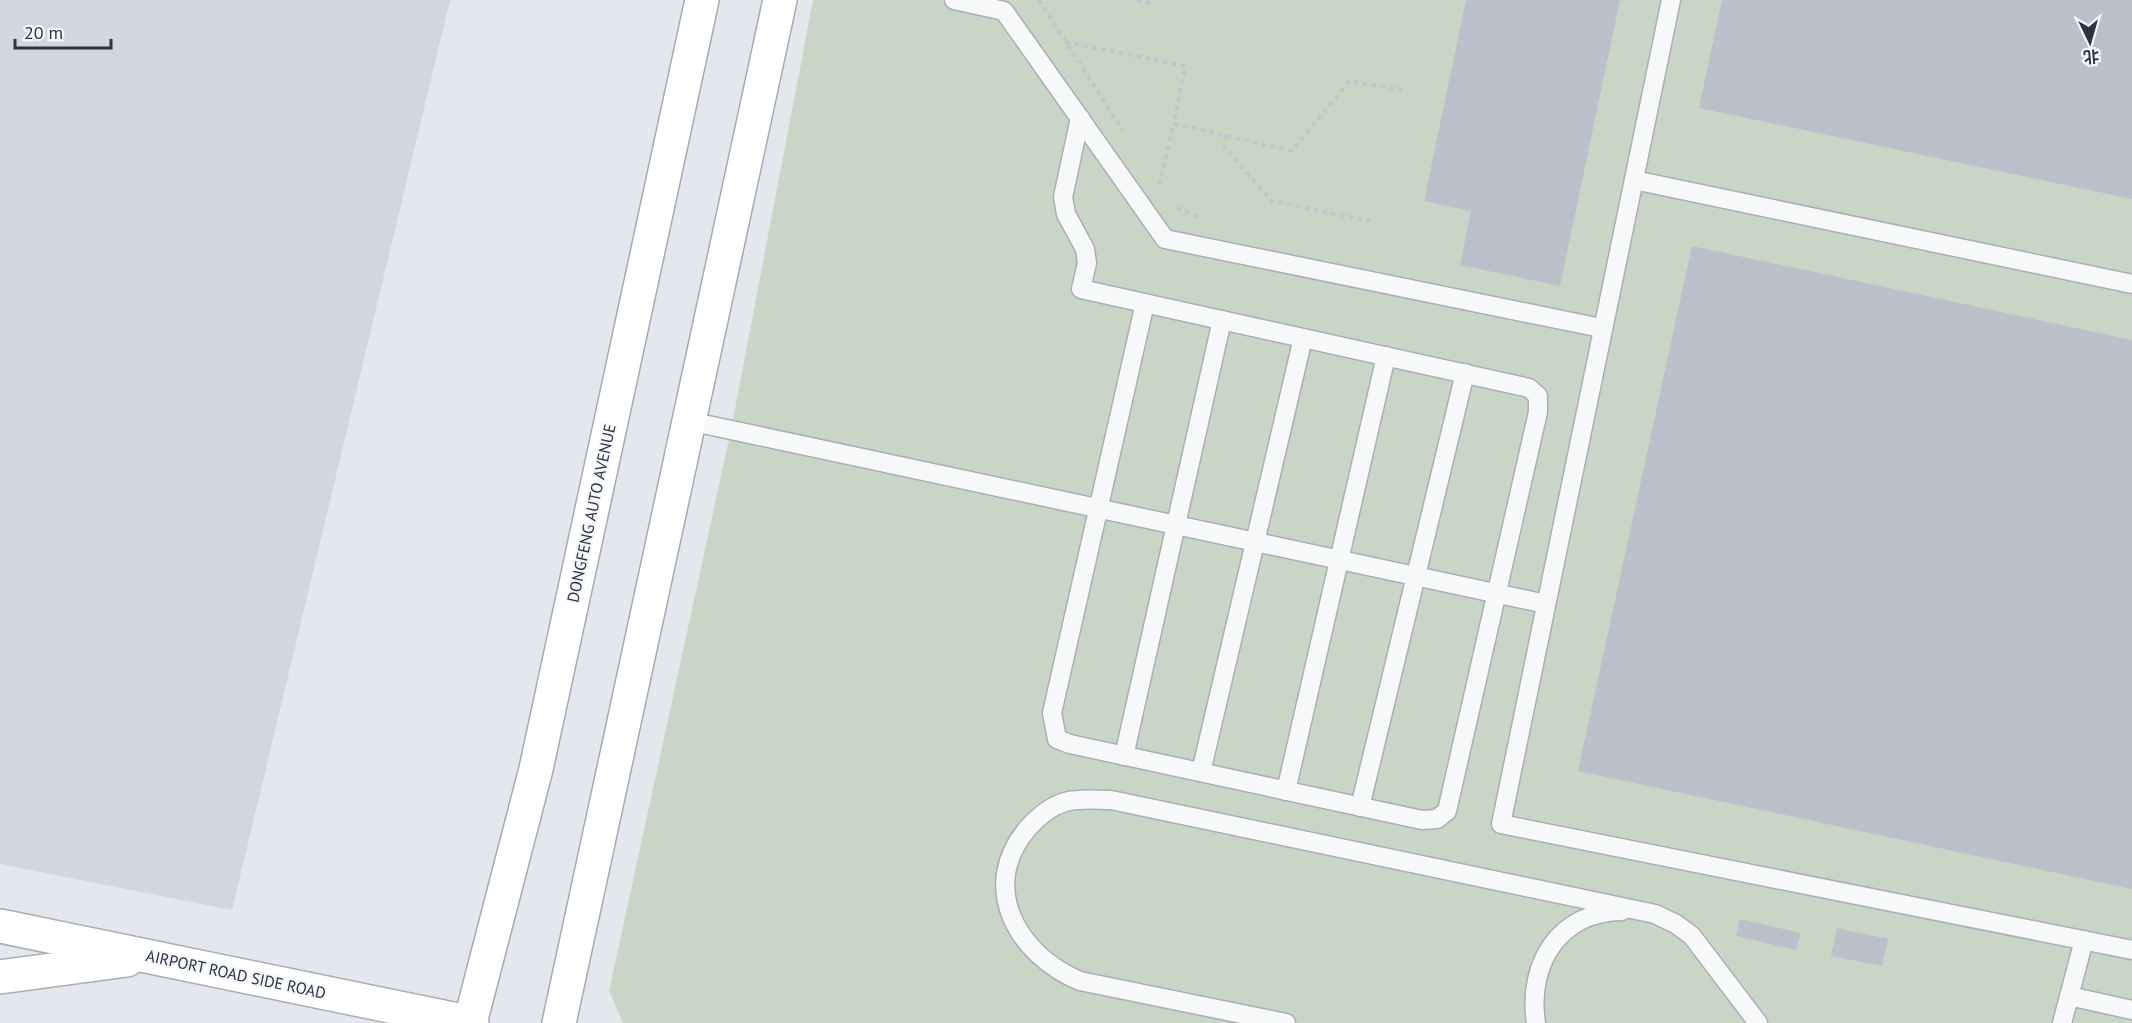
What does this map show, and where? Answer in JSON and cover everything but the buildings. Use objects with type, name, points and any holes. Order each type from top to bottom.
[{"type":"main road","name":"DONGFENG AUTO AVENUE","points":[[471,1023],[536,769],[702,0]]},
{"type":"main road","points":[[559,1023],[780,0]]},
{"type":"main road","name":"AIRPORT ROAD SIDE ROAD","points":[[0,926],[471,1023]]},
{"type":"main road","points":[[0,977],[153,957]]},
{"type":"lane","points":[[954,0],[1004,11],[1165,239],[1602,328]]},
{"type":"lane","points":[[1671,0],[1501,824],[2132,950]]},
{"type":"lane","points":[[1080,118],[1063,197],[1066,214],[1084,249],[1087,263],[1081,289],[1145,303],[1386,356],[1465,373],[1529,388],[1538,396],[1538,412],[1447,811],[1437,819],[1422,820],[1360,807],[1124,756],[1057,739],[1053,728],[1052,713],[1145,303]]},
{"type":"lane","points":[[1634,180],[2132,284]]},
{"type":"lane","points":[[1124,756],[1222,320]]},
{"type":"lane","points":[[1201,772],[1304,338]]},
{"type":"lane","points":[[1286,791],[1386,356]]},
{"type":"lane","points":[[1360,807],[1465,373]]},
{"type":"lane","points":[[689,421],[1546,604]]},
{"type":"lane","points":[[1286,1023],[1080,981],[1056,971],[1024,942],[1010,914],[1005,878],[1014,844],[1037,818],[1064,802],[1111,800],[1642,911],[1676,924],[1692,936],[1758,1023]]},
{"type":"lane","points":[[1536,1023],[1534,990],[1540,963],[1554,940],[1578,923],[1607,912],[1642,911]]},
{"type":"lane","points":[[2062,1023],[2084,940]]},
{"type":"lane","points":[[2069,996],[2132,1010]]},
{"type":"path","points":[[1039,0],[1128,138]]},
{"type":"path","points":[[1137,0],[1154,4]]},
{"type":"path","points":[[1066,42],[1185,66],[1159,186]]},
{"type":"path","points":[[1174,124],[1292,151],[1349,81],[1403,90]]},
{"type":"path","points":[[1226,136],[1224,147],[1272,201],[1375,222]]},
{"type":"path","points":[[1152,176],[1162,191]]},
{"type":"path","points":[[1173,204],[1180,212],[1203,219]]},
{"type":"shaded area","points":[[0,0],[450,0],[232,910],[0,864]]},
{"type":"green space","points":[[813,0],[2132,0],[2132,1023],[623,1023],[609,991],[731,430]]}]
